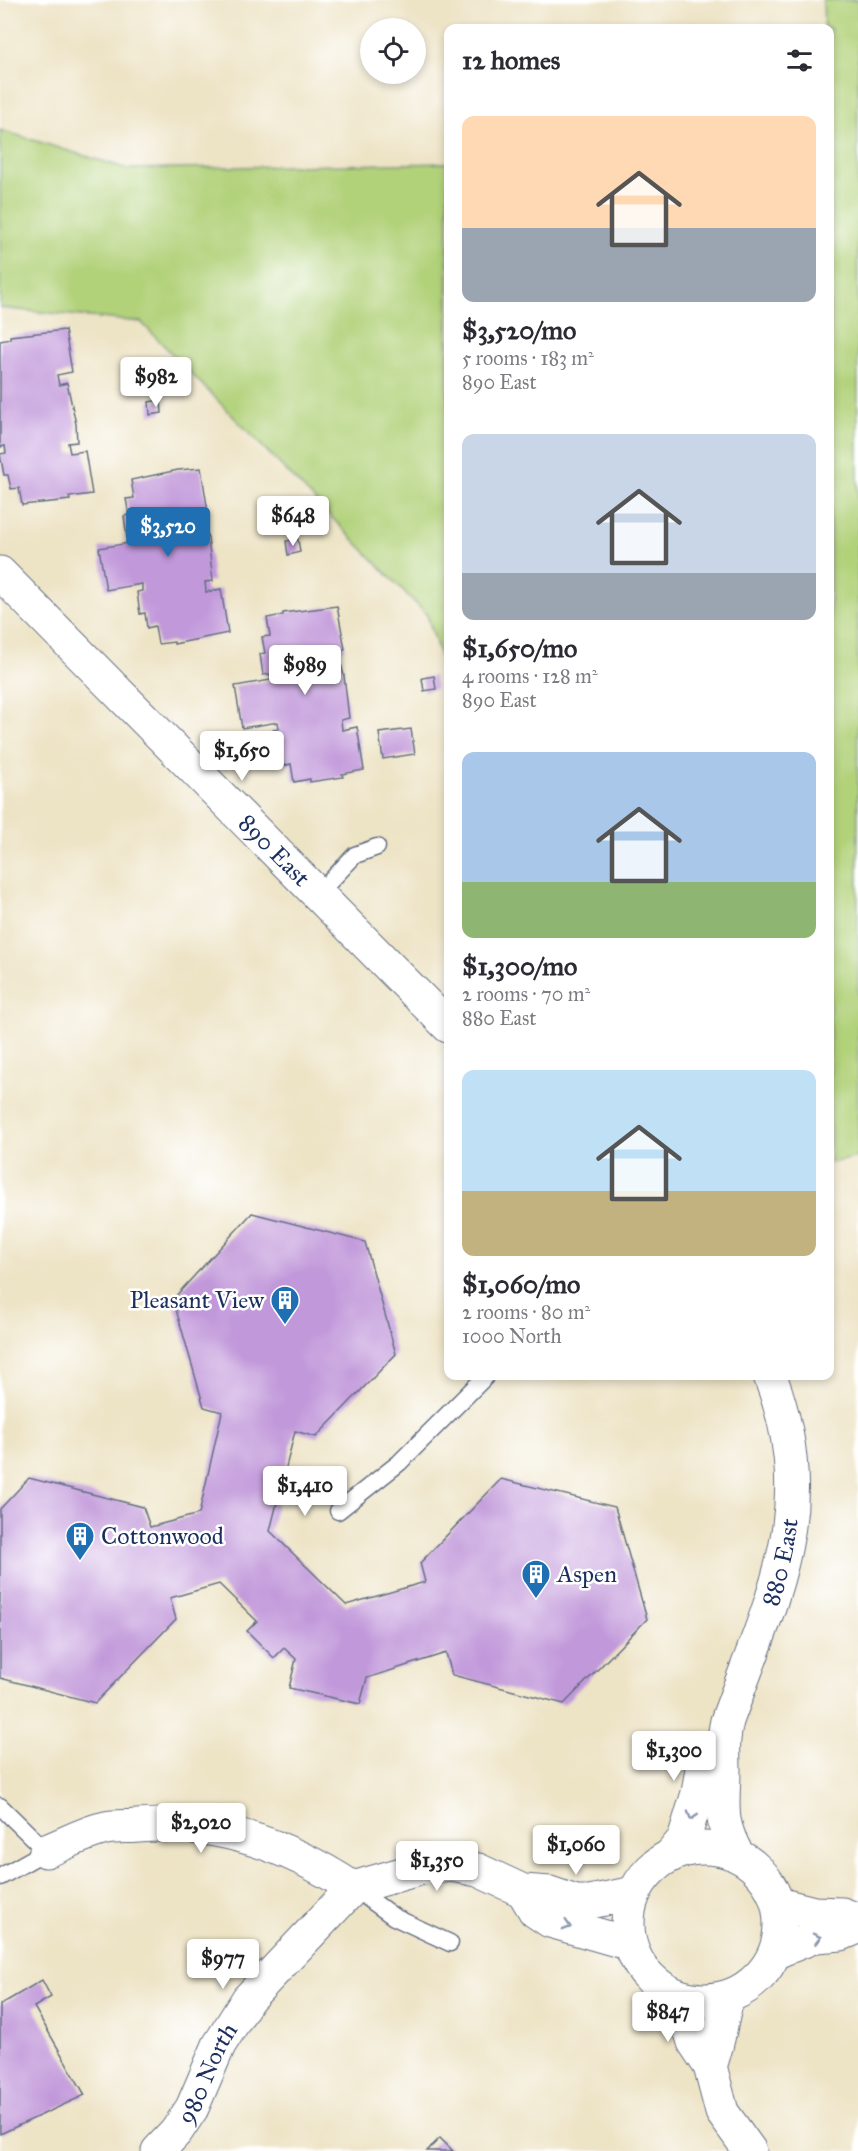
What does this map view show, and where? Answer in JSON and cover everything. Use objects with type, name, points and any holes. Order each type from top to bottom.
[{"type":"street","name":"890 East","points":[[0,573],[444,1022]]},
{"type":"street","name":"880 East","points":[[738,1856],[730,1840],[722,1811],[721,1745],[727,1721],[778,1578],[791,1528],[792,1461],[787,1429],[771,1380]]},
{"type":"street","name":"880 East","points":[[670,1856],[684,1839],[692,1817],[702,1768],[721,1745]]},
{"type":"street","points":[[46,1851],[105,1828],[188,1826],[236,1834],[280,1848],[329,1872],[353,1888],[406,1871],[452,1866],[478,1870],[523,1891],[550,1893],[576,1902],[590,1902],[634,1893]]},
{"type":"street","points":[[693,1848],[716,1849],[738,1856],[756,1868],[770,1884],[778,1904],[781,1928],[776,1952],[765,1971],[748,1987],[728,1997],[704,2000],[680,1997],[658,1985],[640,1967],[630,1944],[628,1918],[634,1893],[649,1871],[670,1856],[693,1848]]},
{"type":"street","name":"980 North","points":[[158,2151],[176,2132],[192,2108],[219,2045],[248,1999],[353,1888]]},
{"type":"street","points":[[523,1891],[535,1911],[550,1921],[630,1944]]},
{"type":"street","points":[[778,1904],[814,1913],[842,1914],[858,1920]]},
{"type":"street","points":[[776,1952],[816,1936],[841,1934],[858,1927]]},
{"type":"street","points":[[680,1997],[694,2042],[710,2066],[722,2112],[750,2151]]},
{"type":"street","points":[[710,2066],[719,2041],[721,2018],[728,1997]]},
{"type":"lane","points":[[318,894],[355,855],[378,847]]},
{"type":"lane","points":[[338,1511],[399,1463],[482,1380]]},
{"type":"lane","points":[[0,1806],[46,1851],[0,1876]]},
{"type":"lane","points":[[353,1888],[394,1917],[450,1943]]},
{"type":"green space","points":[[823,0],[858,0],[858,1157],[834,1162],[834,24],[824,24]]},
{"type":"green space","points":[[0,130],[128,169],[444,163],[444,668],[427,615],[141,322],[0,308]]},
{"type":"building","points":[[65,330],[72,372],[57,375],[59,385],[67,383],[76,424],[77,442],[68,443],[70,453],[85,451],[92,494],[69,497],[70,500],[22,505],[19,488],[11,489],[8,475],[4,475],[0,454],[6,453],[5,446],[0,447],[0,341],[10,339],[10,336]]},
{"type":"building","points":[[161,400],[162,413],[150,415],[149,402]]},
{"type":"building","points":[[201,468],[208,512],[193,514],[195,524],[203,522],[208,538],[213,581],[205,582],[206,592],[221,589],[228,633],[174,644],[174,642],[158,644],[155,626],[147,628],[145,613],[140,614],[137,592],[142,591],[142,584],[106,590],[99,548],[135,542],[134,537],[127,538],[124,516],[129,515],[126,499],[134,498],[131,480],[178,470]]},
{"type":"building","points":[[298,539],[300,552],[288,555],[286,541]]},
{"type":"building","points":[[337,606],[345,649],[329,652],[331,662],[340,660],[344,676],[349,718],[341,720],[342,730],[357,727],[364,770],[342,774],[343,777],[294,782],[291,764],[283,766],[281,751],[277,752],[273,730],[279,729],[278,722],[242,728],[235,686],[271,680],[270,674],[263,675],[260,654],[265,653],[262,637],[270,636],[267,618],[283,615],[283,613]]},
{"type":"building","points":[[434,676],[436,689],[424,691],[422,678]]},
{"type":"building","points":[[411,729],[415,754],[383,759],[379,733]]},
{"type":"building","points":[[252,1213],[365,1242],[396,1354],[316,1437],[295,1431],[270,1531],[346,1605],[425,1582],[420,1563],[501,1479],[615,1507],[647,1619],[564,1704],[452,1675],[446,1653],[367,1678],[360,1704],[289,1688],[296,1659],[284,1648],[274,1658],[247,1631],[257,1621],[219,1584],[170,1598],[176,1619],[95,1703],[0,1678],[0,1509],[29,1478],[143,1507],[150,1527],[199,1514],[222,1412],[204,1407],[173,1299]]},
{"type":"building","points":[[42,1980],[51,1997],[34,2007],[85,2095],[0,2134],[0,2005]]},
{"type":"building","points":[[440,2138],[453,2151],[427,2151]]},
{"type":"place","name":"Pleasant View","points":[[285,1326]]},
{"type":"place","name":"Cottonwood","points":[[80,1562]]},
{"type":"place","name":"Aspen","points":[[536,1600]]}]
